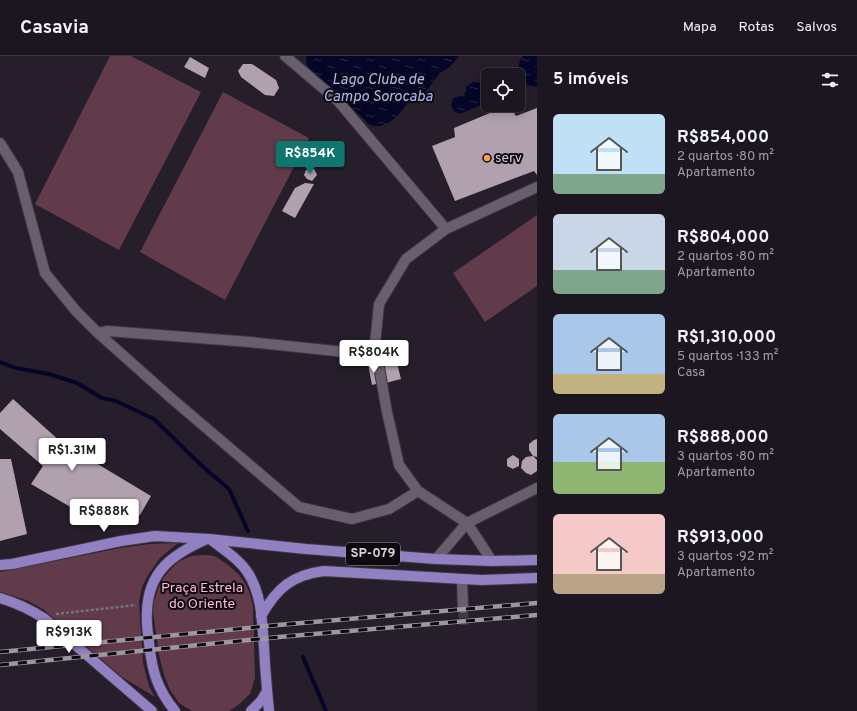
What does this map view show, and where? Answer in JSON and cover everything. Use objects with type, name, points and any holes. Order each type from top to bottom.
[{"type":"main road","points":[[0,565],[12,564],[137,538],[156,536],[209,539],[234,557],[249,574],[257,594],[261,616],[269,711]]},
{"type":"main road","name":"SP-079","points":[[175,711],[160,689],[153,671],[147,604],[154,582],[167,563],[186,549],[209,539],[306,549],[436,559],[492,561],[537,560]]},
{"type":"main road","name":"SP-079","points":[[261,616],[268,604],[282,587],[308,573],[324,570],[481,580],[537,578]]},
{"type":"main road","points":[[0,598],[21,605],[45,619],[152,711]]},
{"type":"main road","points":[[251,711],[261,701],[267,691]]},
{"type":"main road","points":[[142,702],[158,711]]},
{"type":"lane","points":[[285,56],[338,102],[446,229]]},
{"type":"lane","points":[[0,144],[18,172],[45,273],[76,311],[98,333],[171,398],[299,506],[352,519],[389,509],[418,491]]},
{"type":"lane","points":[[492,561],[467,523],[418,491],[399,465],[387,412],[375,344],[379,304],[406,259],[446,229],[537,187]]},
{"type":"lane","points":[[98,333],[108,331],[250,342],[345,352],[375,344]]},
{"type":"lane","points":[[436,559],[467,523],[537,488]]},
{"type":"lane","points":[[462,579],[463,608]]},
{"type":"path","points":[[45,619],[50,614],[147,604]]},
{"type":"green space","points":[[110,56],[131,56],[201,92],[119,250],[35,204]]},
{"type":"green space","points":[[223,92],[309,138],[225,300],[140,252]]},
{"type":"green space","points":[[537,215],[537,286],[485,322],[453,273]]},
{"type":"green space","points":[[178,543],[160,558],[148,575],[142,587],[139,602],[143,663],[149,686],[155,697],[122,677],[43,609],[26,600],[0,592],[0,572],[120,548],[150,544]]},
{"type":"green space","name":"Praça Estrela do Oriente","points":[[202,555],[217,557],[234,570],[247,586],[252,599],[255,678],[250,694],[229,711],[192,711],[179,703],[170,690],[164,675],[159,655],[153,612],[154,601],[158,589],[163,578],[178,562],[191,556]]},
{"type":"water","name":"Lago Clube de Campo Sorocaba","points":[[306,56],[459,56],[450,67],[440,73],[427,90],[412,103],[408,103],[392,121],[382,126],[376,126],[370,125],[307,66]]},
{"type":"water","points":[[523,56],[537,56],[537,87],[525,83],[525,68],[519,68],[520,61]]},
{"type":"water","points":[[473,82],[481,83],[481,105],[460,114],[454,111],[451,105],[453,98],[461,96],[466,92],[466,87]]},
{"type":"building","points":[[190,57],[209,68],[205,78],[184,67]]},
{"type":"building","points":[[243,64],[252,64],[276,80],[279,88],[274,96],[265,95],[241,77],[238,71]]},
{"type":"building","name":"serv","points":[[537,108],[537,175],[534,171],[455,201],[432,146],[455,137],[454,128],[492,112],[513,112],[516,116]]},
{"type":"building","points":[[314,169],[317,175],[312,181],[307,179],[304,175],[306,170]]},
{"type":"building","points":[[305,183],[314,184],[295,218],[282,211],[295,188]]},
{"type":"building","points":[[396,359],[401,379],[386,383],[383,363]]},
{"type":"building","points":[[376,362],[380,383],[372,385],[368,364]]},
{"type":"building","points":[[13,399],[61,442],[151,496],[140,515],[103,526],[31,484],[43,466],[0,429],[0,413]]},
{"type":"building","points":[[537,439],[537,457],[533,456],[529,450],[529,444]]},
{"type":"building","points":[[513,455],[519,459],[519,466],[513,469],[507,466],[507,459]]},
{"type":"building","points":[[533,456],[537,460],[537,471],[531,475],[526,473],[521,468],[522,461],[526,457]]},
{"type":"building","points":[[0,459],[11,459],[27,534],[0,541]]},
{"type":"waterway","points":[[0,362],[16,368],[49,374],[77,383],[102,398],[116,401],[154,419],[202,466],[229,489],[248,531]]},
{"type":"waterway","points":[[303,657],[326,711]]},
{"type":"tunnel","points":[[463,608],[464,625]]},
{"type":"railway","points":[[0,652],[278,625],[537,603]]},
{"type":"railway","points":[[0,665],[279,637],[537,615]]},
{"type":"place","name":"serv","points":[[487,158]]}]
